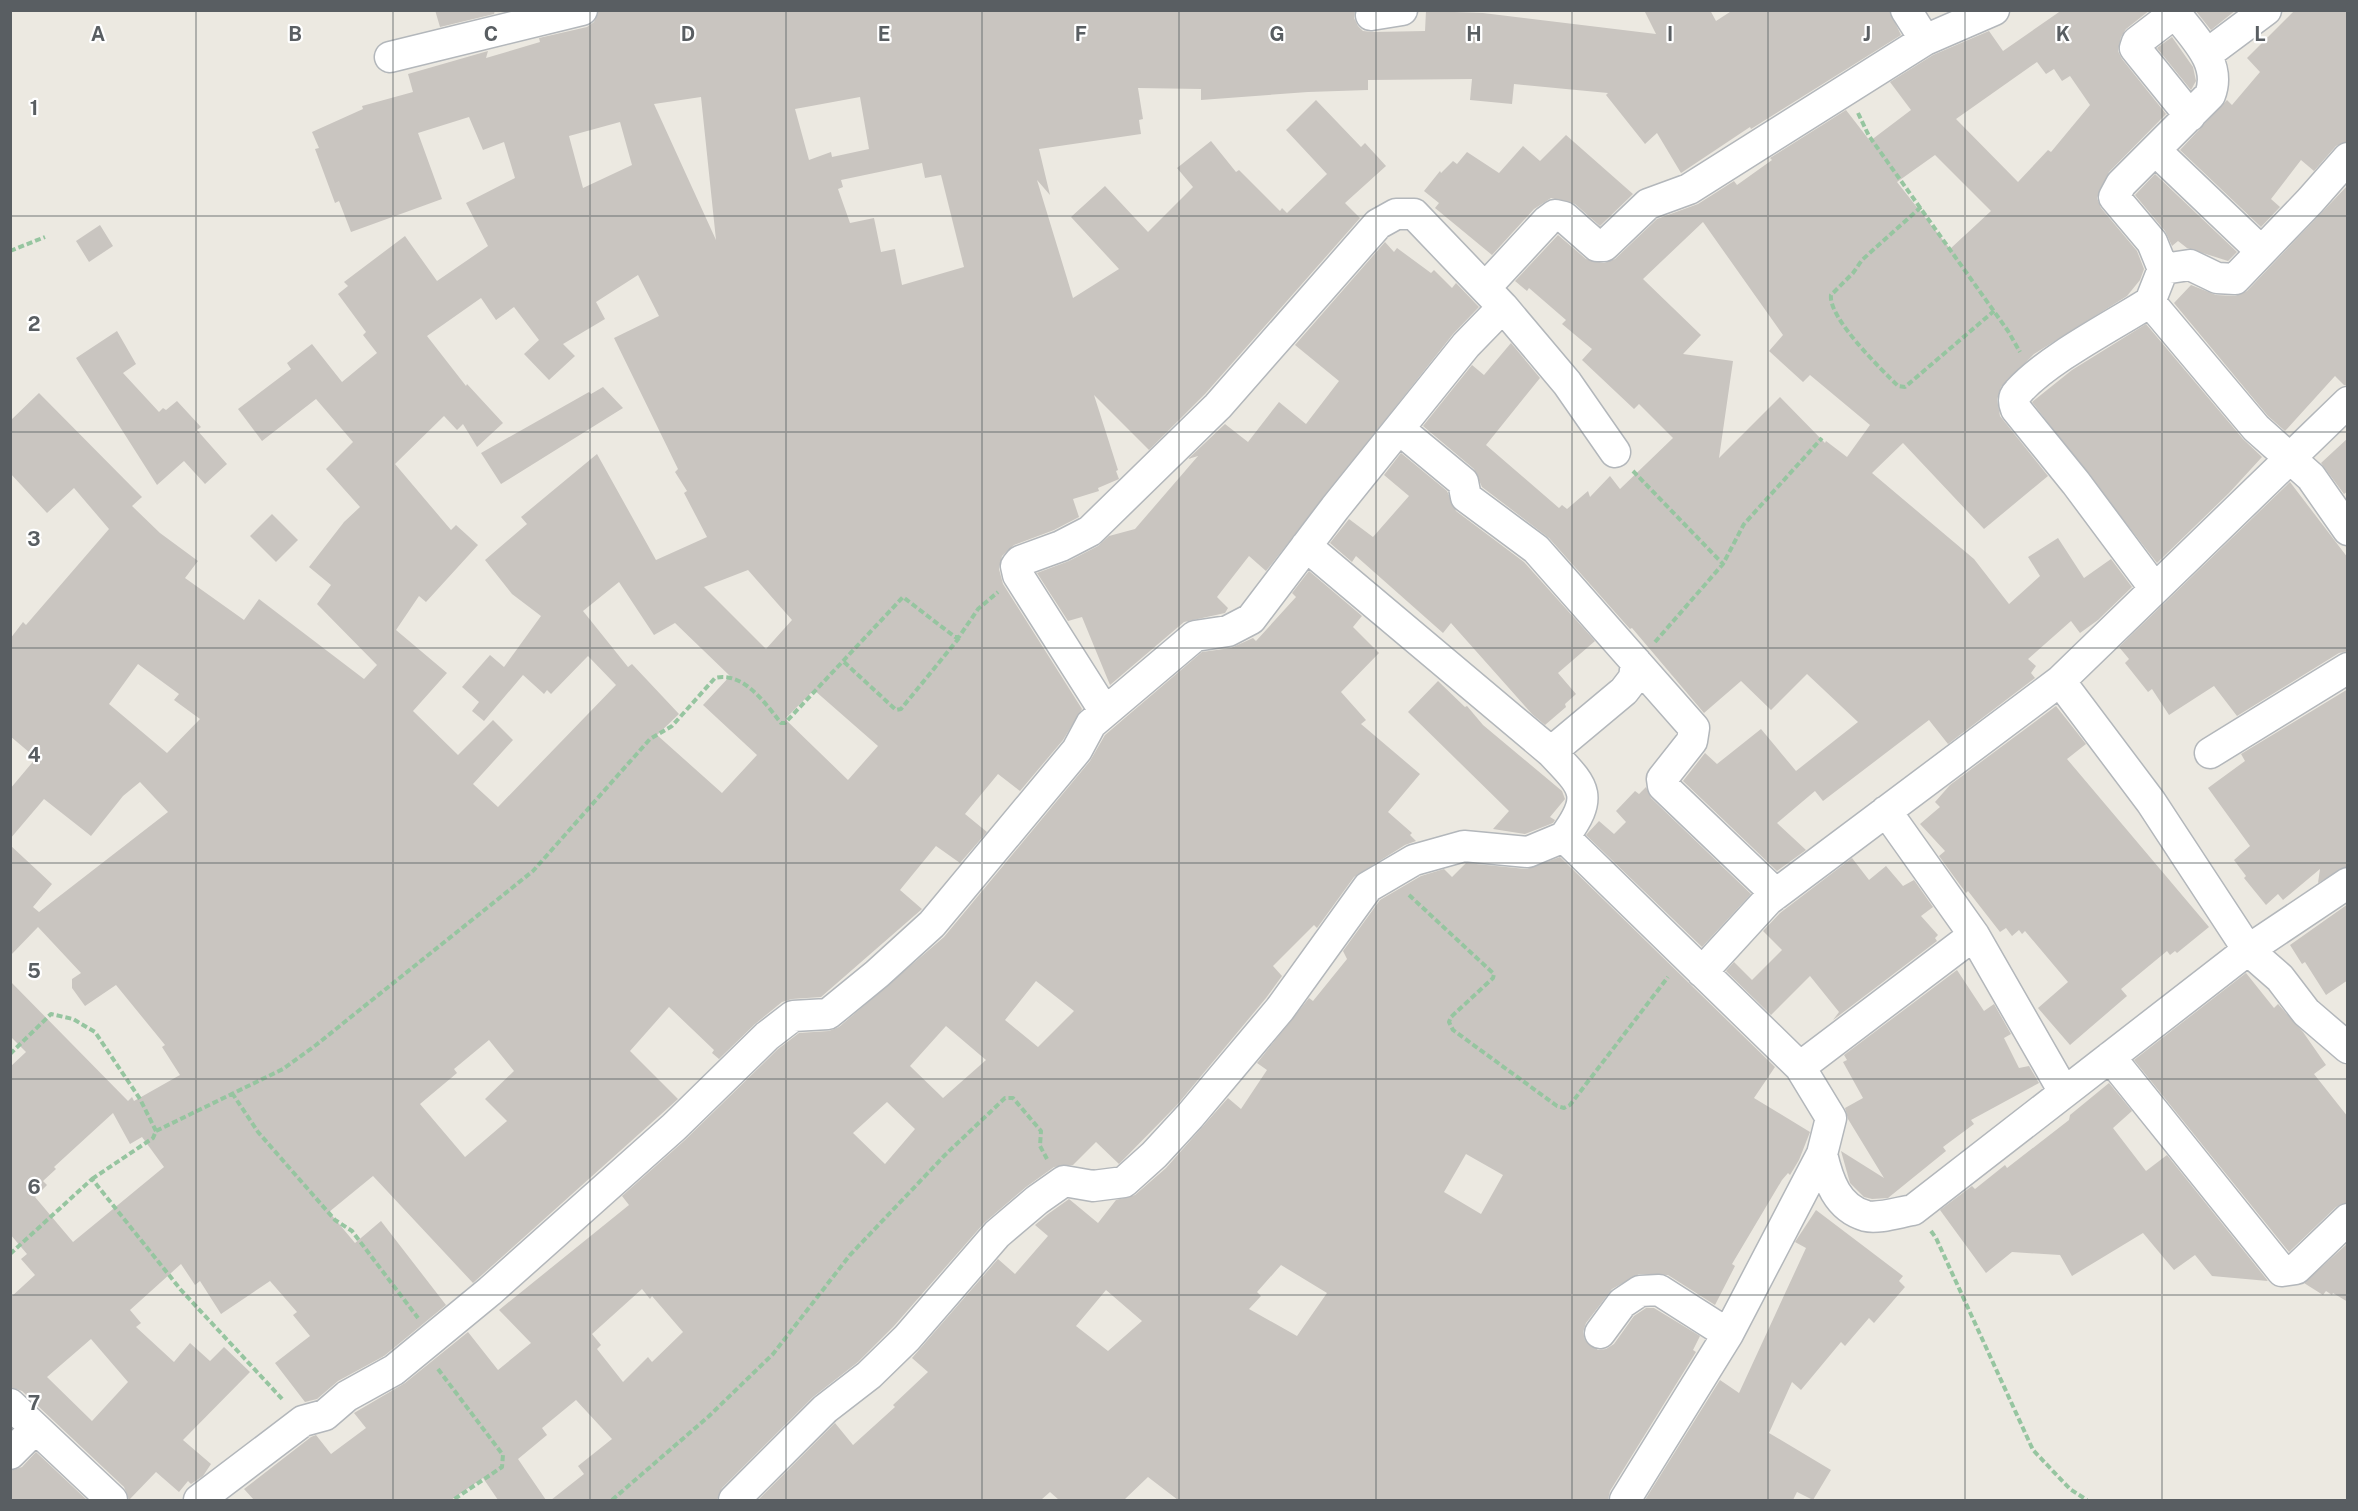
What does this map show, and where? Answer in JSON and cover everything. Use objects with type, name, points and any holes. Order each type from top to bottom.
[{"type":"street","points":[[390,57],[582,10]]},
{"type":"street","points":[[1371,15],[1402,10]]},
{"type":"street","points":[[1906,10],[1925,40]]},
{"type":"street","points":[[199,1500],[303,1420],[325,1415],[346,1396],[394,1370],[674,1127],[767,1036],[793,1016],[828,1014],[932,924],[1077,750],[1091,724],[1195,636],[1227,631],[1251,619],[1466,345],[1494,298],[1555,215],[1564,217],[1597,246],[1604,246],[1648,204],[1689,189],[1925,40],[1994,10]]},
{"type":"street","points":[[2206,54],[2266,10]]},
{"type":"street","points":[[2155,589],[2076,483],[2016,409],[2013,401],[2016,393],[2033,379],[2150,302],[2163,269],[2152,242],[2114,197],[2121,184],[2190,116],[2210,95],[2215,83],[2213,70],[2206,54],[2174,12],[2137,42],[2135,48],[2190,116]]},
{"type":"street","points":[[2155,150],[2260,250]]},
{"type":"street","points":[[2163,269],[2190,264],[2217,279],[2228,281],[2235,279],[2348,158]]},
{"type":"street","points":[[1105,712],[1018,575],[1017,566],[1020,561],[1060,546],[1090,531],[1218,406],[1378,224],[1396,214],[1414,214],[1494,298],[1567,383],[1615,452]]},
{"type":"street","points":[[2150,302],[2256,428],[2312,477],[2348,530]]},
{"type":"street","points":[[1693,964],[1776,894],[2060,681],[2348,402]]},
{"type":"street","points":[[1399,429],[1463,482],[1466,497],[1536,549],[1694,728],[1692,741],[1662,779],[1663,786],[1776,894]]},
{"type":"street","points":[[734,1500],[825,1409],[869,1375],[907,1338],[997,1234],[1037,1200],[1064,1181],[1093,1186],[1124,1182],[1154,1155],[1280,1009],[1368,887],[1414,860],[1464,846],[1528,852],[1564,837],[1576,820],[1584,799],[1578,781],[1551,752],[1306,546]]},
{"type":"street","points":[[1551,752],[1624,691],[1634,678],[1636,662]]},
{"type":"street","points":[[2210,753],[2245,729],[2348,668]]},
{"type":"street","points":[[2060,681],[2151,802],[2248,950],[2280,978],[2306,1012],[2348,1048]]},
{"type":"street","points":[[1886,811],[1974,935],[2064,1092]]},
{"type":"street","points":[[1564,837],[1800,1067],[1831,1118],[1822,1154],[1728,1334],[1625,1500]]},
{"type":"street","points":[[1822,1154],[1829,1184],[1845,1203],[1867,1216],[1913,1210],[2248,950],[2348,883]]},
{"type":"street","points":[[1800,1067],[1974,935]]},
{"type":"street","points":[[2110,1057],[2282,1271],[2296,1269],[2346,1224]]},
{"type":"street","points":[[1600,1333],[1622,1303],[1640,1291],[1659,1290],[1728,1334]]},
{"type":"street","points":[[10,1404],[112,1500]]},
{"type":"street","points":[[10,1454],[35,1429]]},
{"type":"path","points":[[1845,89],[1869,136],[2008,331],[2033,379]]},
{"type":"path","points":[[1921,207],[1862,260],[1853,273],[1831,295],[1830,300],[1853,338],[1882,370],[1899,386],[1905,387],[1994,311]]},
{"type":"path","points":[[10,251],[45,237]]},
{"type":"path","points":[[1636,662],[1723,564],[1744,524],[1822,438]]},
{"type":"path","points":[[1615,452],[1723,564]]},
{"type":"path","points":[[844,662],[892,708],[901,709],[959,637],[978,609],[1018,575]]},
{"type":"path","points":[[10,1254],[92,1179],[153,1138],[156,1131],[282,1069],[316,1045],[533,871],[650,739],[672,726],[715,678],[725,676],[744,683],[781,723],[785,723],[903,597],[955,637],[959,637]]},
{"type":"path","points":[[1389,876],[1494,974],[1493,978],[1451,1017],[1449,1022],[1453,1030],[1557,1106],[1564,1108],[1570,1105],[1693,964]]},
{"type":"path","points":[[10,1054],[51,1014],[73,1019],[95,1032],[140,1099],[156,1131]]},
{"type":"path","points":[[232,1093],[258,1132],[335,1220],[352,1230],[503,1455],[505,1461],[502,1467],[453,1500]]},
{"type":"path","points":[[612,1500],[708,1417],[773,1354],[850,1255],[945,1155],[1005,1098],[1012,1098],[1041,1131],[1041,1152],[1064,1181]]},
{"type":"path","points":[[92,1179],[181,1290],[303,1420]]},
{"type":"path","points":[[1913,1210],[1936,1238],[2033,1449],[2070,1489],[2087,1500]]},
{"type":"building","points":[[435,10],[495,10],[494,14],[440,27]]},
{"type":"building","points":[[599,10],[1355,10],[1354,18],[1358,26],[1363,31],[1373,32],[1425,31],[1426,11],[1483,13],[1656,34],[1644,10],[1710,10],[1716,21],[1733,10],[1889,10],[1901,35],[1751,129],[1750,127],[1681,173],[1657,133],[1645,144],[1606,95],[1608,93],[1514,84],[1512,104],[1470,100],[1472,79],[1368,80],[1368,90],[1201,100],[1201,89],[1138,88],[1143,119],[1139,120],[1141,134],[1039,149],[1050,195],[1037,180],[1073,298],[1119,269],[1071,217],[1105,186],[1148,232],[1193,187],[1177,168],[1211,141],[1236,172],[1239,170],[1280,211],[1282,208],[1287,213],[1327,174],[1286,130],[1316,100],[1361,147],[1365,143],[1386,166],[1345,203],[1360,218],[1205,394],[1149,450],[1094,395],[1119,479],[1098,488],[1099,491],[1073,499],[1079,517],[1054,530],[1014,545],[1002,556],[999,569],[1003,584],[1082,709],[1063,740],[1020,791],[998,774],[965,814],[987,832],[960,863],[936,846],[900,890],[922,909],[821,997],[782,1002],[755,1024],[719,1059],[712,1053],[714,1050],[669,1007],[630,1051],[678,1099],[473,1283],[373,1176],[329,1212],[355,1243],[381,1221],[446,1305],[384,1356],[338,1381],[317,1399],[305,1402],[275,1363],[310,1336],[293,1315],[297,1312],[270,1281],[221,1314],[200,1281],[195,1285],[181,1264],[130,1310],[141,1323],[136,1327],[174,1362],[190,1343],[210,1361],[224,1347],[250,1372],[183,1440],[211,1464],[203,1476],[191,1484],[188,1481],[179,1492],[156,1472],[129,1500],[124,1487],[22,1391],[10,1387],[11,1297],[35,1275],[21,1259],[27,1254],[10,1234],[10,1067],[26,1052],[10,1036],[10,981],[128,1101],[132,1097],[134,1101],[180,1075],[162,1047],[165,1045],[116,985],[85,1006],[72,988],[72,979],[81,973],[38,927],[10,956],[10,845],[52,884],[33,907],[39,912],[168,812],[140,782],[123,796],[91,836],[44,799],[10,839],[10,789],[36,758],[10,736],[10,639],[23,622],[26,625],[109,529],[74,488],[47,513],[10,473],[10,421],[39,393],[142,497],[132,506],[160,533],[198,561],[185,578],[244,620],[259,599],[364,679],[377,665],[317,604],[331,585],[309,567],[344,522],[360,507],[326,469],[353,442],[316,399],[262,441],[238,409],[291,369],[287,363],[312,344],[342,382],[377,353],[363,335],[366,332],[338,294],[348,286],[344,282],[405,236],[437,281],[488,246],[466,203],[515,178],[504,142],[483,150],[469,117],[418,133],[442,199],[351,232],[339,201],[335,203],[315,149],[319,148],[312,132],[363,109],[362,106],[413,92],[408,74],[488,51],[486,58],[540,42],[539,38],[587,27],[594,22]],"holes":[[[701,97],[716,240],[654,104]],[[860,97],[869,149],[832,157],[831,152],[809,160],[795,109]],[[620,122],[632,165],[583,188],[569,136]],[[922,163],[925,178],[941,175],[964,267],[902,285],[895,249],[881,252],[874,218],[850,223],[838,189],[843,187],[841,180]],[[638,275],[659,316],[614,338],[678,469],[675,472],[687,491],[684,493],[707,537],[656,560],[597,454],[521,517],[527,524],[485,560],[512,594],[541,616],[504,667],[490,655],[462,687],[479,702],[472,711],[484,721],[523,675],[544,694],[547,690],[551,694],[588,656],[616,685],[498,807],[473,784],[513,740],[493,720],[458,755],[413,711],[447,673],[396,630],[419,596],[426,602],[478,545],[456,525],[451,530],[395,464],[444,416],[457,430],[463,424],[477,447],[503,423],[467,384],[466,386],[427,336],[481,298],[496,320],[514,307],[539,340],[524,354],[549,380],[575,356],[563,344],[605,319],[596,302]],[[748,570],[792,620],[766,649],[704,587]],[[619,582],[654,635],[675,623],[730,676],[703,705],[757,755],[722,793],[657,735],[679,714],[632,664],[628,667],[583,611]],[[138,664],[179,694],[174,700],[200,719],[167,753],[109,704]],[[814,690],[878,746],[848,780],[785,719]],[[489,1040],[514,1071],[485,1099],[507,1121],[465,1157],[420,1104],[457,1073],[454,1069]],[[113,1113],[130,1144],[142,1137],[164,1167],[73,1242],[35,1197],[47,1185],[43,1181],[56,1169],[54,1167]],[[91,1339],[128,1382],[92,1421],[47,1377]]]},
{"type":"building","points":[[2062,10],[2150,10],[2126,29],[2121,37],[2118,51],[2166,114],[2109,172],[2097,198],[2101,208],[2137,251],[2144,269],[2140,280],[2127,296],[2034,354],[2001,387],[1997,400],[2000,416],[2048,476],[1984,529],[1903,443],[1872,473],[1974,559],[2009,604],[2040,576],[2028,557],[2058,538],[2084,578],[2111,559],[2132,587],[2098,620],[2080,633],[2071,621],[2028,659],[2036,666],[2031,673],[2035,678],[1948,744],[1929,720],[1823,801],[1815,791],[1777,823],[1806,850],[1777,871],[1683,781],[1705,753],[1717,764],[1761,729],[1796,771],[1858,722],[1807,674],[1771,710],[1741,681],[1704,713],[1632,628],[1630,629],[1549,538],[1482,487],[1474,469],[1423,426],[1472,365],[1484,375],[1511,343],[1540,378],[1486,445],[1559,508],[1562,505],[1567,509],[1588,491],[1590,497],[1610,476],[1620,489],[1673,438],[1639,404],[1634,409],[1582,360],[1592,349],[1562,324],[1566,320],[1529,288],[1527,291],[1515,281],[1558,235],[1586,259],[1604,263],[1615,259],[1657,219],[1698,204],[1734,181],[1737,185],[1772,160],[1770,158],[1846,110],[1870,141],[1911,110],[1890,82],[1933,55],[1989,31],[2003,51]],"holes":[[[2037,62],[2046,74],[2054,69],[2062,81],[2070,76],[2090,105],[2051,152],[2048,150],[2018,182],[1956,119]],[[1935,155],[1991,211],[1950,249],[1897,182]],[[1703,222],[1783,335],[1769,351],[1803,382],[1810,375],[1870,425],[1847,457],[1826,441],[1825,443],[1780,397],[1719,458],[1733,361],[1683,354],[1701,335],[1643,279]]]},
{"type":"building","points":[[2195,10],[2236,10],[2211,30]]},
{"type":"building","points":[[2295,10],[2348,10],[2348,141],[2336,146],[2314,171],[2301,160],[2271,199],[2280,207],[2261,227],[2180,150],[2227,100],[2232,105],[2260,72],[2247,58]]},
{"type":"building","points":[[2172,37],[2193,67],[2196,81],[2191,90],[2157,48]]},
{"type":"building","points":[[1566,135],[1633,194],[1600,226],[1575,204],[1551,198],[1534,209],[1492,255],[1435,208],[1439,203],[1424,191],[1440,171],[1441,173],[1453,161],[1457,164],[1467,152],[1499,173],[1523,146],[1540,161]]},
{"type":"building","points":[[2155,174],[2237,252],[2228,261],[2187,248],[2178,241],[2172,246],[2165,231],[2135,195]]},
{"type":"building","points":[[2348,185],[2348,385],[2344,385],[2335,376],[2285,431],[2268,416],[2174,303],[2191,285],[2216,295],[2235,296],[2247,291]]},
{"type":"building","points":[[100,225],[113,246],[89,262],[76,241]]},
{"type":"building","points":[[1385,242],[1394,252],[1397,248],[1431,273],[1434,270],[1452,288],[1456,283],[1479,307],[1453,334],[1266,571],[1249,556],[1217,597],[1228,608],[1225,613],[1184,622],[1110,685],[1082,617],[1068,621],[1037,573],[1069,561],[1098,546],[1109,536],[1135,529],[1198,456],[1188,459],[1225,424],[1248,442],[1279,402],[1306,424],[1339,381],[1295,345]]},
{"type":"building","points":[[2146,324],[2243,439],[2262,457],[2229,493],[2157,563],[2032,402],[2072,370]]},
{"type":"building","points":[[117,331],[136,364],[123,373],[159,412],[163,408],[166,410],[177,401],[201,427],[197,430],[227,464],[205,484],[184,461],[157,485],[76,358]]},
{"type":"building","points":[[603,387],[623,408],[501,484],[481,453],[589,392],[591,394]]},
{"type":"building","points":[[2348,438],[2348,491],[2344,494],[2321,463]]},
{"type":"building","points":[[1401,453],[1447,491],[1456,511],[1524,562],[1595,641],[1558,673],[1576,694],[1565,704],[1566,707],[1545,725],[1532,714],[1451,623],[1443,633],[1356,556],[1352,562],[1330,543],[1349,519],[1373,537],[1409,496],[1384,475]]},
{"type":"building","points":[[2290,482],[2348,558],[2348,651],[2339,653],[2237,716],[2214,686],[2169,715],[2152,689],[2148,692],[2125,663],[2129,659],[2119,647]]},
{"type":"building","points":[[272,514],[298,540],[276,562],[250,536]]},
{"type":"building","points":[[1309,571],[1362,616],[1353,627],[1379,653],[1341,692],[1366,720],[1361,724],[1420,774],[1388,812],[1412,833],[1410,835],[1416,841],[1405,845],[1354,877],[1317,928],[1314,925],[1273,966],[1282,976],[1266,998],[1177,1105],[1119,1164],[1096,1142],[1073,1165],[1054,1167],[1026,1187],[984,1223],[894,1326],[858,1362],[813,1397],[722,1488],[717,1500],[551,1500],[584,1474],[578,1466],[612,1439],[576,1400],[542,1428],[547,1435],[518,1459],[546,1500],[498,1500],[483,1478],[451,1500],[254,1500],[244,1489],[311,1437],[316,1435],[331,1454],[366,1428],[354,1413],[405,1383],[468,1332],[498,1370],[531,1343],[499,1310],[629,1205],[622,1196],[685,1140],[778,1049],[799,1033],[829,1031],[839,1027],[944,937],[1090,761],[1105,735],[1202,652],[1231,648],[1253,638],[1256,641],[1296,597],[1292,593]],"holes":[[[1036,981],[1074,1011],[1038,1047],[1005,1020]],[[946,1026],[986,1060],[943,1098],[910,1066]],[[887,1102],[915,1129],[885,1164],[853,1133]],[[642,1289],[650,1299],[652,1296],[683,1332],[652,1362],[648,1357],[623,1382],[597,1349],[601,1345],[592,1334]]]},
{"type":"building","points":[[1438,681],[1465,707],[1467,706],[1483,725],[1562,791],[1565,799],[1550,817],[1555,820],[1553,823],[1525,834],[1493,829],[1509,811],[1408,712]]},
{"type":"building","points":[[2348,689],[2348,866],[2318,883],[2320,869],[2283,900],[2278,894],[2266,905],[2244,878],[2246,876],[2234,860],[2250,846],[2208,788],[2245,761],[2241,754]]},
{"type":"building","points":[[2056,706],[2086,744],[2067,759],[2209,927],[2177,953],[2175,951],[2170,955],[2167,951],[2121,989],[2127,996],[2070,1045],[2038,1008],[2068,982],[2025,931],[2022,934],[2019,930],[2012,936],[2006,928],[2000,932],[1968,891],[1966,893],[1939,856],[1945,851],[1920,824],[1940,807],[1935,802],[1950,785]]},
{"type":"building","points":[[1646,787],[1651,798],[1751,894],[1702,947],[1586,835],[1599,821],[1614,834],[1626,822],[1616,811],[1635,791],[1639,794]]},
{"type":"building","points":[[1560,857],[1775,1067],[1754,1098],[1810,1132],[1799,1160],[1790,1175],[1788,1173],[1782,1180],[1732,1264],[1735,1266],[1715,1305],[1668,1275],[1639,1274],[1612,1289],[1586,1323],[1583,1332],[1585,1340],[1598,1350],[1606,1349],[1614,1344],[1634,1316],[1646,1308],[1654,1308],[1700,1336],[1693,1350],[1696,1352],[1610,1491],[1608,1500],[1178,1500],[1148,1477],[1124,1500],[1059,1500],[1050,1492],[1041,1500],[758,1500],[835,1423],[853,1445],[895,1407],[893,1405],[928,1372],[912,1358],[998,1259],[1015,1274],[1048,1236],[1035,1225],[1048,1214],[1069,1199],[1098,1223],[1116,1200],[1135,1195],[1166,1168],[1228,1098],[1241,1109],[1267,1070],[1257,1063],[1309,998],[1313,1001],[1347,959],[1343,951],[1380,900],[1421,876],[1444,869],[1452,877],[1466,863],[1527,869]],"holes":[[[1466,1154],[1503,1175],[1481,1214],[1444,1192]],[[1281,1265],[1327,1293],[1297,1336],[1249,1309],[1261,1296],[1257,1292]],[[1106,1290],[1142,1321],[1108,1351],[1076,1326]]]},
{"type":"building","points":[[1852,858],[1869,880],[1886,866],[1903,886],[1914,880],[1933,907],[1921,916],[1938,935],[1935,938],[1937,941],[1833,1020],[1839,1012],[1810,976],[1771,1015],[1726,971],[1734,962],[1752,980],[1782,950],[1763,931],[1780,913]]},
{"type":"building","points":[[2348,904],[2348,980],[2326,995],[2305,962],[2302,964],[2290,945]]},
{"type":"building","points":[[1957,970],[1984,1011],[1994,1004],[2011,1034],[2004,1038],[2019,1068],[2029,1066],[2039,1083],[1971,1120],[1974,1124],[1943,1147],[1946,1151],[1888,1198],[1864,1197],[1850,1183],[1841,1151],[1884,1178],[1848,1119],[1845,1108],[1863,1098],[1843,1062],[1847,1060],[1844,1055]]},
{"type":"building","points":[[2246,973],[2274,1008],[2278,1004],[2303,1032],[2326,1065],[2314,1074],[2348,1117],[2348,1202],[2336,1207],[2289,1252],[2134,1060]]},
{"type":"building","points":[[2109,1083],[2132,1111],[2113,1128],[2146,1171],[2167,1155],[2268,1281],[2212,1276],[2195,1255],[2174,1270],[2143,1233],[2072,1276],[2060,1255],[2012,1252],[1986,1273],[1940,1210],[1972,1186],[1975,1189],[2005,1165],[2007,1168],[2069,1120],[2070,1115]]},
{"type":"building","points":[[1816,1210],[1903,1276],[1899,1281],[1905,1287],[1874,1323],[1869,1318],[1845,1346],[1841,1342],[1801,1390],[1792,1382],[1769,1433],[1831,1470],[1813,1500],[1797,1492],[1793,1500],[1645,1500],[1720,1380],[1739,1393],[1806,1248],[1795,1242]]},
{"type":"building","points":[[2348,1243],[2348,1302],[2326,1291],[2323,1295],[2304,1283]]},
{"type":"building","points":[[36,1452],[87,1500],[10,1500],[10,1471],[22,1467]]}]
